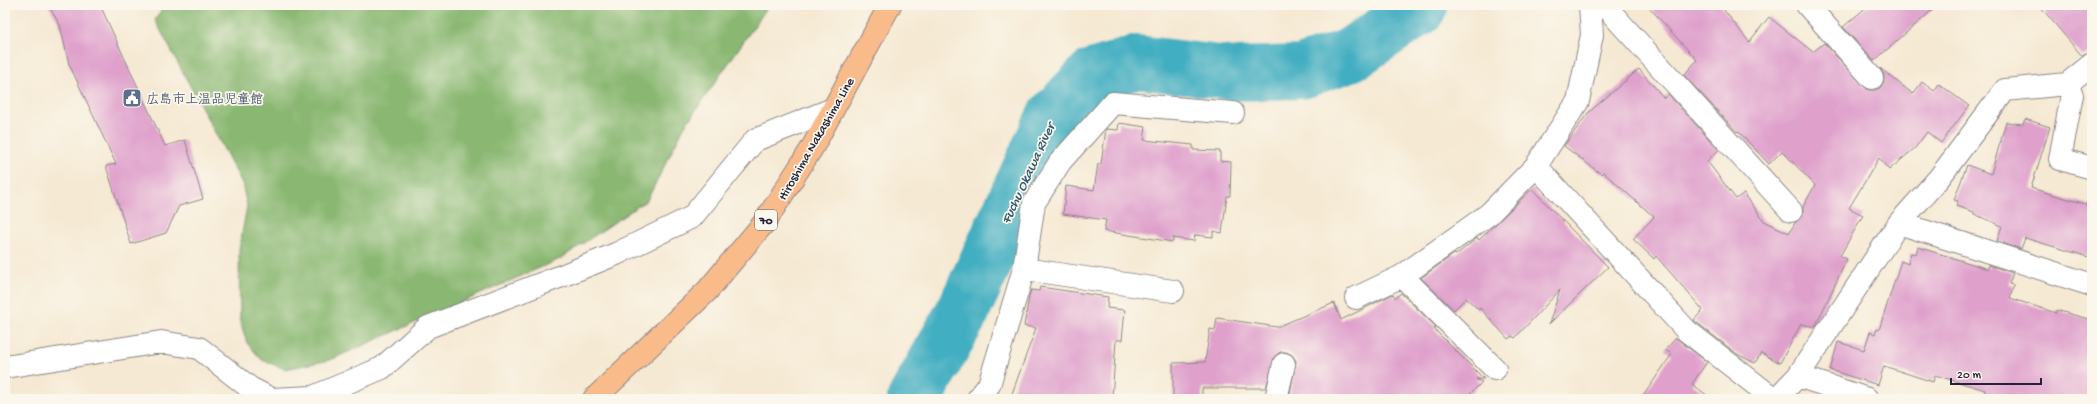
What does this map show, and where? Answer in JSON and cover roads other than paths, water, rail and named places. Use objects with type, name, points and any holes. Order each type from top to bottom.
[{"type":"main road","name":"Hiroshima Nakashima Line","points":[[604,396],[707,291],[737,258],[789,186],[890,5]]},
{"type":"street","points":[[1356,298],[1402,276],[1489,214],[1536,166],[1578,101],[1592,35],[1590,5]]},
{"type":"street","points":[[1607,5],[1614,16],[1791,211]]},
{"type":"street","points":[[1807,5],[1872,78]]},
{"type":"street","points":[[1536,166],[1687,332],[1775,399],[1798,376],[1899,223],[1939,178],[2005,90],[2067,84],[2092,64]]},
{"type":"street","points":[[2067,84],[2072,95],[2060,159],[2092,168]]},
{"type":"street","points":[[978,399],[989,385],[1024,269],[1034,203],[1060,162],[1113,103],[1232,113]]},
{"type":"street","points":[[5,367],[161,342],[199,348],[250,388],[272,399],[312,397],[382,368],[428,327],[616,254],[692,217],[755,140],[833,109]]},
{"type":"street","points":[[1899,223],[2092,285]]},
{"type":"street","points":[[1024,269],[1173,291]]},
{"type":"street","points":[[1402,276],[1495,369]]},
{"type":"street","points":[[1276,399],[1284,364]]},
{"type":"street","points":[[1798,376],[1867,399]]},
{"type":"waterway","name":"Fuchu Okawa River","points":[[914,399],[963,311],[1053,117],[1092,76],[1137,62],[1236,74],[1301,72],[1350,55],[1418,10],[1421,5]]},
{"type":"place","name":"広島市上温品児童館","points":[[132,98]]}]
